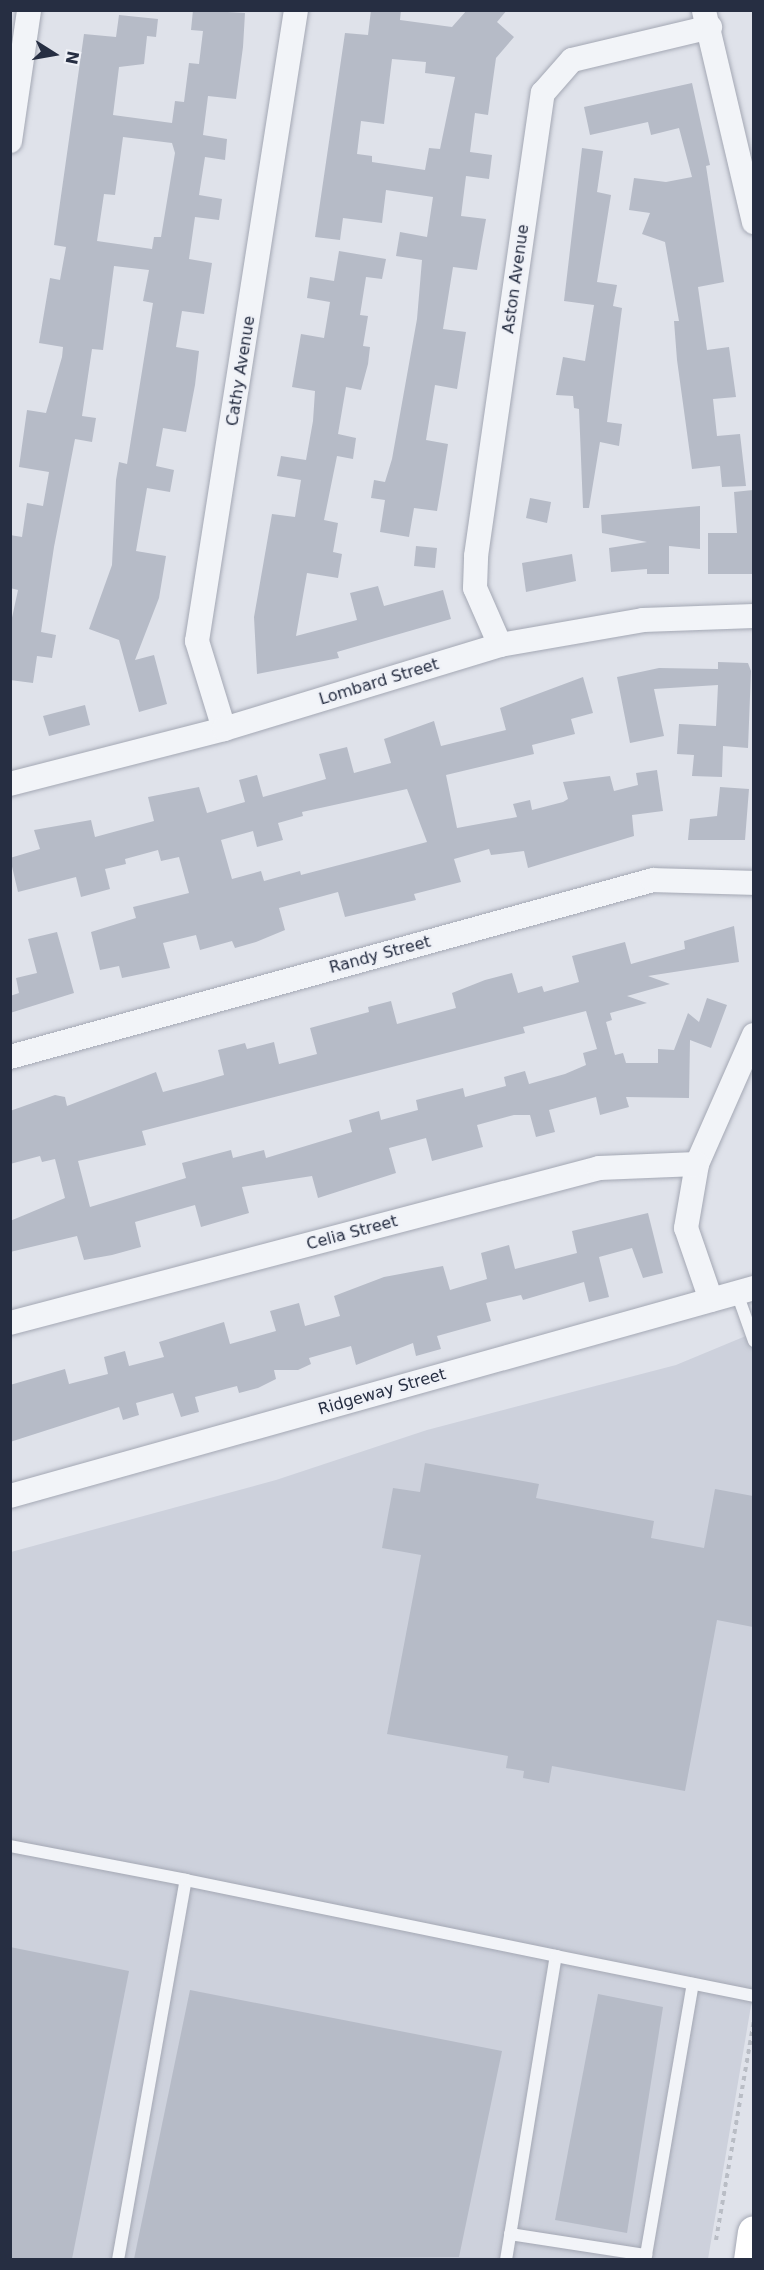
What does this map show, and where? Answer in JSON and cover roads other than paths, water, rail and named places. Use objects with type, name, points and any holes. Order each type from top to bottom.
[{"type":"street","points":[[10,141],[29,10]]},
{"type":"street","name":"Cathy Avenue","points":[[224,729],[198,641],[296,10]]},
{"type":"street","points":[[707,19],[753,222]]},
{"type":"street","name":"Aston Avenue","points":[[500,645],[475,588],[476,556],[543,93],[572,60],[707,19]]},
{"type":"street","name":"Lombard Street","points":[[10,784],[224,729],[500,645],[643,620],[753,616]]},
{"type":"street","name":"Randy Street","points":[[10,1057],[653,880],[753,883]]},
{"type":"street","points":[[711,1300],[686,1228],[698,1164],[753,1035]]},
{"type":"street","name":"Celia Street","points":[[10,1323],[599,1168],[698,1164]]},
{"type":"street","name":"Ridgeway Street","points":[[10,1496],[745,1291]]},
{"type":"lane","points":[[745,1291],[753,1341]]},
{"type":"lane","points":[[10,1846],[753,1996]]},
{"type":"lane","points":[[118,2259],[186,1880]]},
{"type":"lane","points":[[506,2259],[556,1956]]},
{"type":"lane","points":[[510,2234],[646,2255],[693,1984]]}]
